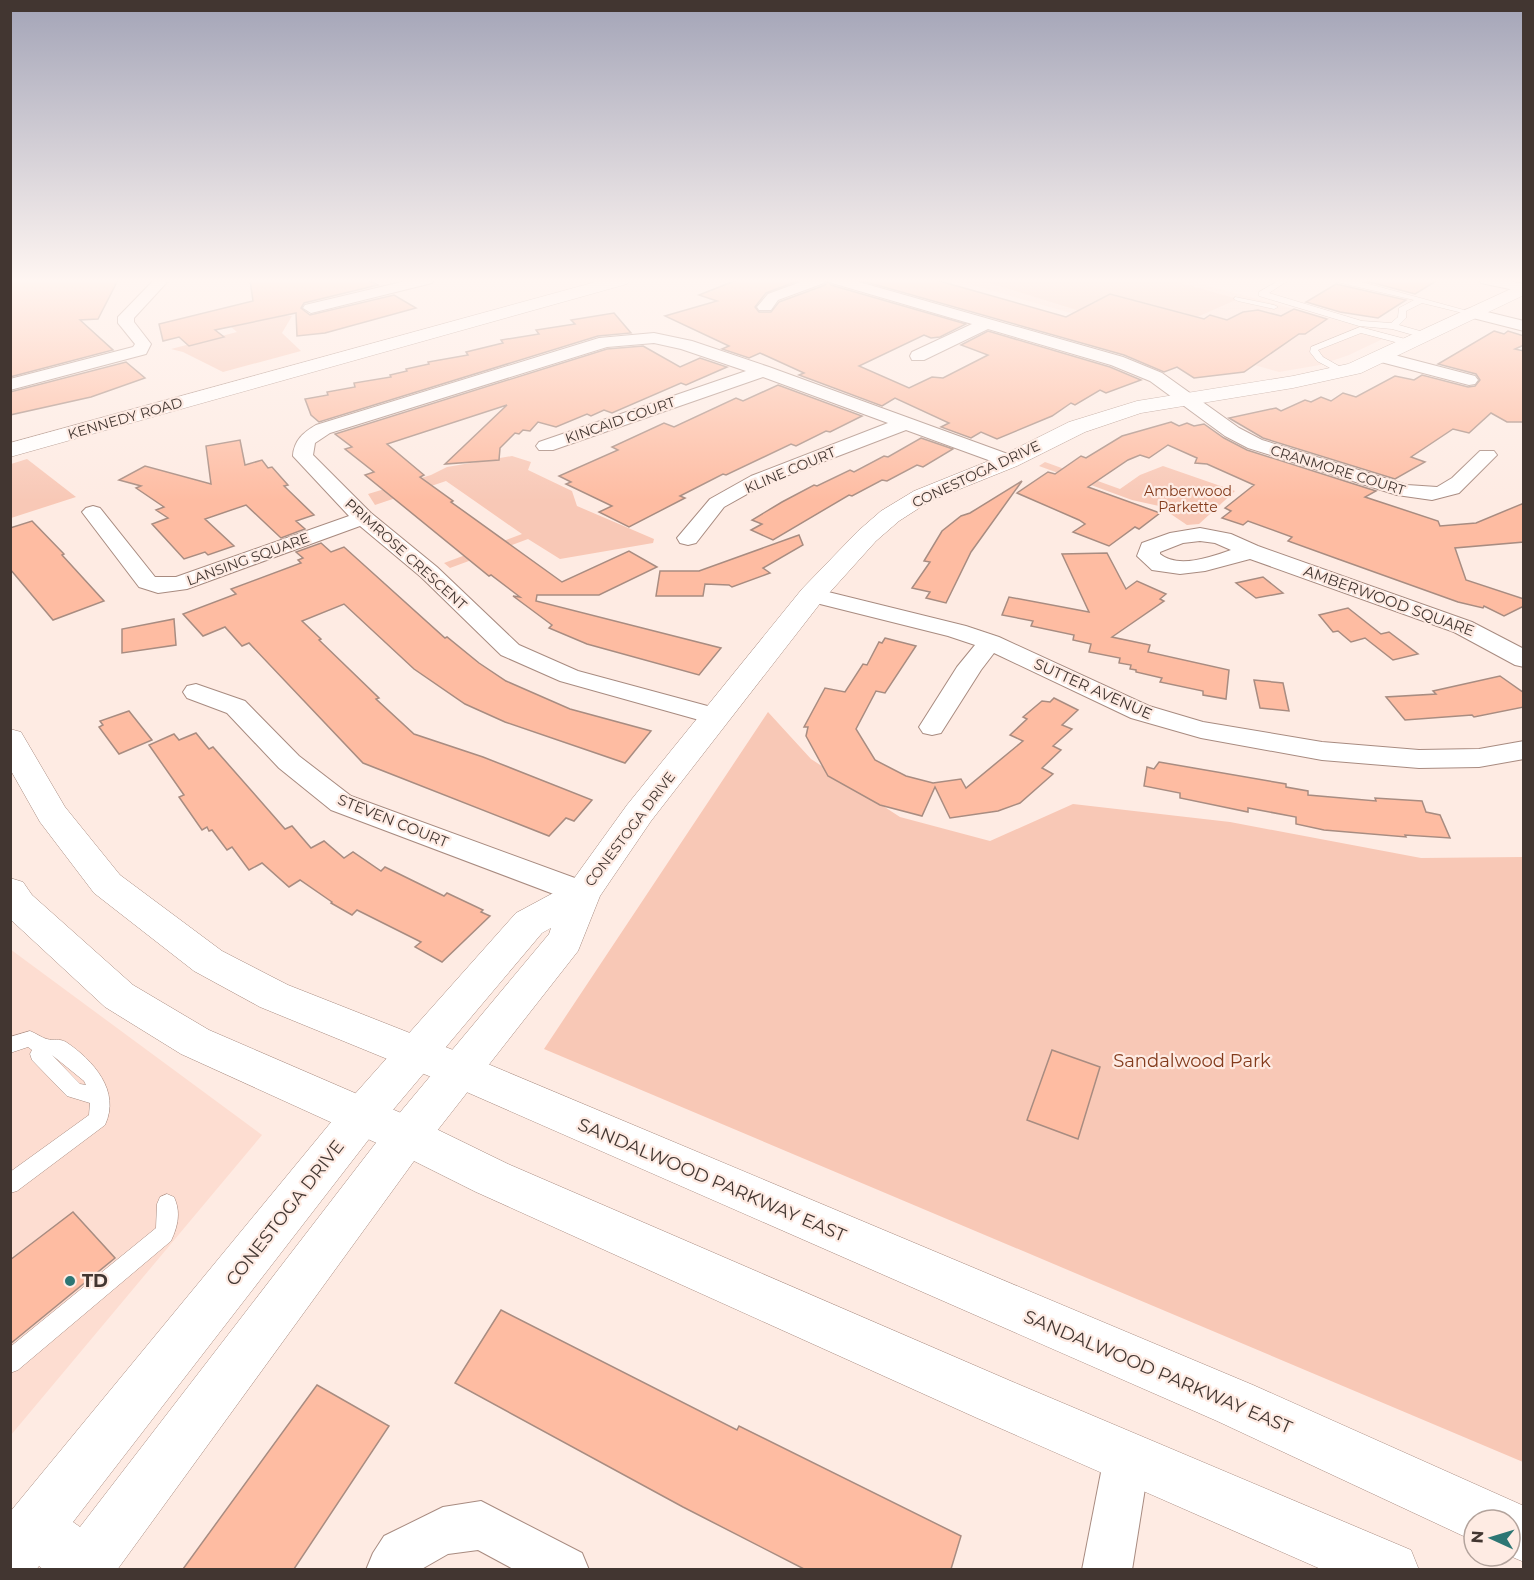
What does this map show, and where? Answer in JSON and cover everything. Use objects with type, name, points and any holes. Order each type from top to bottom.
[{"type":"main road","name":"KENNEDY ROAD","points":[[10,450],[356,354]]},
{"type":"main road","name":"CONESTOGA DRIVE","points":[[84,1567],[407,1136],[565,941],[583,893],[639,813],[812,595],[867,536],[890,516],[922,496],[1009,461],[1077,427],[1104,417],[1137,407],[1343,372],[1389,354]]},
{"type":"main road","name":"SANDALWOOD PARKWAY EAST","points":[[10,739],[52,814],[107,884],[208,961],[274,996],[461,1071],[1235,1403],[1466,1508]]},
{"type":"main road","points":[[10,891],[19,905],[119,996],[195,1042],[407,1136],[492,1178],[1127,1457],[1391,1569]]},
{"type":"main road","name":"CONESTOGA DRIVE","points":[[23,1542],[360,1117],[415,1052],[529,923],[583,893]]},
{"type":"main road","points":[[23,1542],[84,1567]]},
{"type":"street","points":[[10,385],[126,354]]},
{"type":"street","name":"PRIMROSE CRESCENT","points":[[567,354],[323,429],[307,440],[303,447],[303,456],[363,518],[429,572],[510,650],[569,676],[717,717]]},
{"type":"street","name":"PRIMROSE CRESCENT","points":[[711,354],[1009,461]]},
{"type":"street","points":[[918,356],[923,354]]},
{"type":"street","name":"CRANMORE COURT","points":[[1090,354],[1156,377],[1232,432],[1255,444],[1423,495],[1449,492],[1487,455]]},
{"type":"street","points":[[1383,357],[1469,380]]},
{"type":"street","name":"KINCAID COURT","points":[[546,446],[763,371]]},
{"type":"street","name":"KLINE COURT","points":[[688,538],[717,503],[758,480],[906,423]]},
{"type":"street","name":"LANSING SQUARE","points":[[93,512],[147,582],[158,586],[179,584],[363,518]]},
{"type":"street","name":"AMBERWOOD SQUARE","points":[[1250,551],[1463,627],[1524,660]]},
{"type":"street","name":"SUTTER AVENUE","points":[[812,595],[926,623],[990,642],[1140,712],[1201,730],[1322,752],[1419,759],[1479,758],[1524,750]]},
{"type":"street","points":[[932,727],[970,667],[990,642]]},
{"type":"street","name":"STEVEN COURT","points":[[196,692],[236,707],[289,762],[340,803],[583,893]]},
{"type":"street","points":[[1107,1569],[1127,1457]]},
{"type":"street","points":[[390,1569],[401,1553],[443,1531],[481,1525],[565,1569]]},
{"type":"lane","points":[[1315,354],[1320,359],[1343,372]]},
{"type":"lane","points":[[10,1046],[30,1039],[44,1047],[39,1054],[74,1090],[100,1098],[98,1119],[10,1184]]},
{"type":"lane","points":[[10,1362],[164,1234],[168,1222],[167,1204]]},
{"type":"shaded area","points":[[1214,354],[1352,354],[1320,365],[1279,372]]},
{"type":"shaded area","points":[[10,949],[262,1135],[11,1435],[10,1435]]},
{"type":"green space","points":[[186,354],[291,354],[223,372]]},
{"type":"green space","points":[[512,456],[531,462],[528,470],[572,491],[577,506],[654,539],[653,543],[560,559],[528,539],[450,568],[444,563],[522,534],[446,481],[375,505],[368,494],[431,475],[447,467]]},
{"type":"green space","points":[[27,459],[76,497],[11,518],[11,464]]},
{"type":"green space","name":"Amberwood Parkette","points":[[1045,462],[1120,489],[1140,475],[1163,466],[1235,491],[1199,524],[1187,525],[1159,506],[1132,500],[1039,466]]},
{"type":"green space","name":"Sandalwood Park","points":[[768,712],[811,759],[900,817],[990,841],[1073,804],[1230,822],[1421,858],[1523,857],[1523,1462],[544,1049]]},
{"type":"building","points":[[10,354],[99,354],[10,377]]},
{"type":"building","points":[[540,354],[319,422],[311,415],[305,399],[355,387],[354,383],[391,377],[390,375],[407,371],[406,369],[429,364],[428,362],[468,355]]},
{"type":"building","points":[[592,354],[657,354],[680,367],[700,358],[727,367],[686,385],[681,383],[612,413],[604,410],[591,416],[587,414],[556,427],[538,422],[530,431],[523,430],[519,434],[515,433],[500,448],[499,460],[445,464],[507,405],[387,444],[424,475],[420,477],[453,501],[451,502],[562,582],[629,551],[657,567],[599,595],[537,595],[536,601],[721,648],[699,675],[587,644],[549,628],[552,625],[513,596],[520,597],[491,575],[489,576],[365,475],[374,472],[345,449],[352,447],[335,434]]},
{"type":"building","points":[[736,354],[758,354],[749,358]]},
{"type":"building","points":[[762,354],[885,354],[859,366],[909,388],[932,377],[943,378],[988,355],[985,354],[1065,354],[1110,367],[1141,380],[1106,393],[1100,390],[1075,405],[1071,403],[1052,416],[997,439],[981,432],[971,438],[941,427],[949,423],[895,398],[882,406],[799,375],[804,373]]},
{"type":"building","points":[[1120,354],[1270,354],[1244,372],[1194,378],[1177,367],[1164,372]]},
{"type":"building","points":[[1455,354],[1524,354],[1524,422],[1507,422],[1491,413],[1469,433],[1453,429],[1411,457],[1425,462],[1395,479],[1263,438],[1229,418],[1276,408],[1281,411],[1305,400],[1311,402],[1321,397],[1331,401],[1343,393],[1356,397],[1395,376],[1414,380],[1422,375],[1468,387],[1475,386],[1480,380],[1476,374],[1438,364]]},
{"type":"building","points":[[126,362],[145,378],[91,397],[10,415],[10,392]]},
{"type":"building","points":[[778,385],[862,416],[830,432],[826,431],[796,446],[791,444],[726,475],[723,474],[680,496],[685,498],[629,527],[599,512],[612,506],[566,484],[571,482],[559,476],[618,450],[612,447],[664,423],[674,427],[736,398],[743,401]]},
{"type":"building","points":[[1171,422],[1179,426],[1187,423],[1194,426],[1204,424],[1247,450],[1376,491],[1365,497],[1438,521],[1440,526],[1476,523],[1524,503],[1524,542],[1455,548],[1466,580],[1524,599],[1524,606],[1504,616],[1484,606],[1483,608],[1458,602],[1288,541],[1292,537],[1248,521],[1243,525],[1222,518],[1231,511],[1225,508],[1254,485],[1207,464],[1195,463],[1197,458],[1168,445],[1149,458],[1140,455],[1128,460],[1088,487],[1160,513],[1139,529],[1135,527],[1109,546],[1073,532],[1085,524],[1079,520],[1017,493],[1048,472],[1055,474],[1081,456],[1086,458],[1122,436]]},
{"type":"building","points":[[921,438],[953,449],[923,467],[917,465],[887,481],[882,480],[852,496],[849,495],[773,540],[751,530],[762,524],[752,520],[782,502],[814,485],[817,486],[850,470],[854,472],[884,456],[888,457]]},
{"type":"building","points":[[240,440],[245,465],[262,460],[268,468],[272,467],[288,485],[284,486],[314,515],[296,521],[305,529],[281,538],[246,505],[205,519],[234,546],[208,555],[205,552],[184,559],[152,524],[168,518],[156,510],[164,507],[136,488],[141,486],[119,480],[145,466],[211,484],[206,446]]},
{"type":"building","points":[[1022,481],[971,552],[946,603],[926,598],[930,592],[912,588],[930,562],[924,561],[942,531],[961,516],[970,513]]},
{"type":"building","points":[[32,521],[104,601],[53,620],[10,569],[10,528]]},
{"type":"building","points":[[799,535],[803,545],[763,568],[770,573],[732,587],[705,584],[703,596],[656,596],[660,571],[699,571]]},
{"type":"building","points":[[321,543],[331,552],[344,547],[445,638],[447,637],[506,681],[570,709],[651,731],[625,763],[505,722],[465,704],[414,669],[344,604],[302,621],[379,698],[376,699],[414,734],[483,757],[592,800],[574,821],[566,818],[549,836],[363,763],[249,643],[242,646],[225,627],[203,636],[183,614],[236,594],[231,589],[301,563],[298,560],[303,558],[296,552]]},
{"type":"building","points":[[1107,553],[1126,589],[1137,581],[1166,594],[1160,599],[1164,601],[1112,637],[1150,645],[1148,652],[1229,670],[1226,699],[1203,695],[1203,691],[1160,682],[1162,678],[1136,672],[1130,669],[1131,665],[1119,663],[1120,658],[1089,652],[1091,644],[1073,640],[1074,635],[1031,626],[1033,621],[1002,615],[1009,597],[1089,612],[1062,554]]},
{"type":"building","points":[[1263,577],[1283,593],[1256,598],[1236,583]]},
{"type":"building","points":[[1348,608],[1381,634],[1389,632],[1418,654],[1393,660],[1365,638],[1351,642],[1338,631],[1333,632],[1319,615]]},
{"type":"building","points":[[174,619],[176,645],[122,653],[122,629]]},
{"type":"building","points":[[885,638],[916,646],[885,693],[876,691],[856,729],[875,760],[906,776],[933,783],[961,779],[966,788],[1023,741],[1010,735],[1027,719],[1023,717],[1042,701],[1050,702],[1054,698],[1078,710],[1062,725],[1072,729],[1053,746],[1061,750],[1042,768],[1053,774],[1020,803],[998,811],[950,818],[935,787],[922,816],[880,805],[828,776],[806,736],[808,727],[804,727],[825,688],[845,692],[863,664],[867,665],[879,642],[882,643]]},
{"type":"building","points":[[1500,676],[1524,693],[1524,707],[1474,717],[1472,715],[1405,720],[1386,697],[1436,694],[1433,691]]},
{"type":"building","points":[[1254,680],[1283,683],[1289,711],[1260,708]]},
{"type":"building","points":[[129,711],[152,740],[119,754],[99,727],[103,725],[100,721]]},
{"type":"building","points":[[196,733],[209,749],[213,747],[285,829],[292,826],[311,848],[324,841],[344,858],[353,852],[381,871],[385,867],[444,896],[447,893],[483,910],[481,912],[490,916],[442,962],[415,947],[421,942],[357,910],[352,915],[300,880],[289,887],[262,863],[249,870],[232,847],[227,850],[212,830],[209,831],[207,827],[202,830],[179,797],[184,795],[149,745],[174,734],[179,740]]},
{"type":"building","points":[[1159,762],[1286,784],[1286,787],[1308,791],[1308,795],[1376,801],[1375,798],[1422,801],[1426,812],[1440,815],[1450,838],[1324,830],[1296,824],[1296,817],[1248,808],[1248,812],[1180,798],[1180,793],[1144,786],[1147,767],[1154,769]]},
{"type":"building","points":[[1052,1050],[1100,1067],[1078,1139],[1027,1120]]},
{"type":"building","name":"TD","points":[[73,1212],[115,1258],[10,1344],[10,1260]]},
{"type":"building","points":[[501,1310],[737,1430],[739,1426],[961,1536],[951,1569],[804,1569],[683,1507],[455,1383]]},
{"type":"building","points":[[317,1385],[389,1426],[294,1569],[183,1569]]},
{"type":"place","name":"TD","points":[[70,1281]]}]
